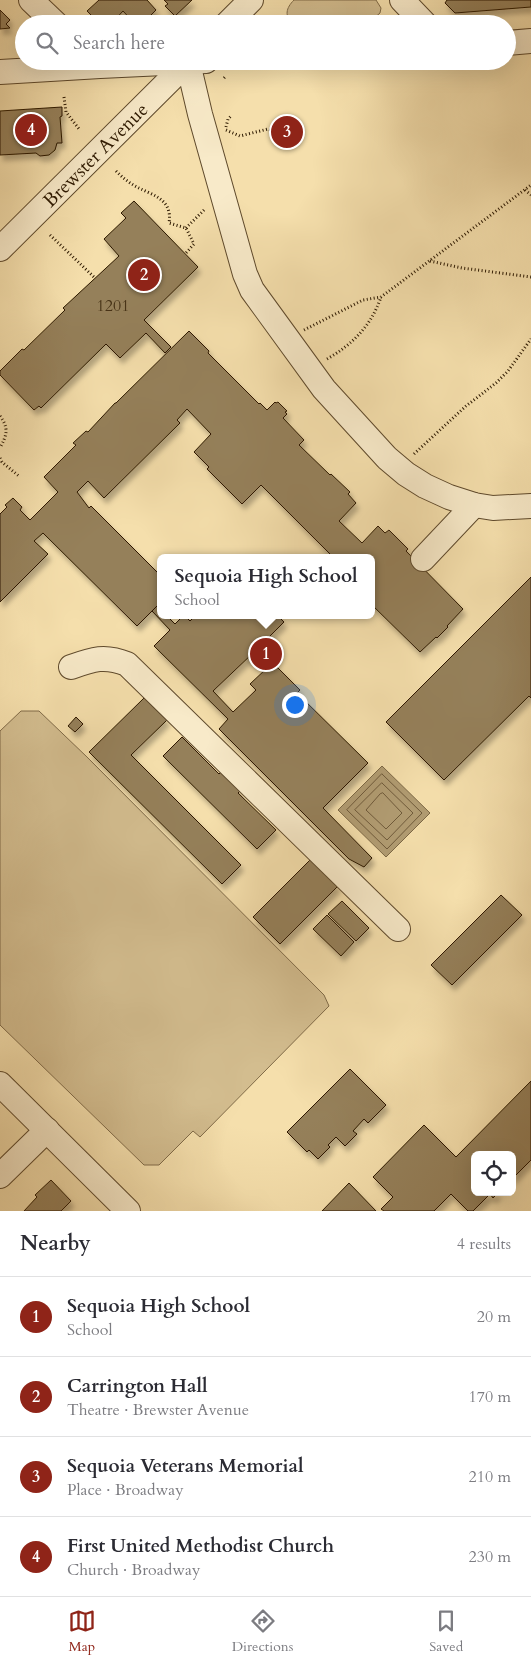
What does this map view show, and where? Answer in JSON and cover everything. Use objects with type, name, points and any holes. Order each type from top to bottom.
[{"type":"street","points":[[31,0],[47,15]]},
{"type":"street","points":[[236,15],[251,0]]},
{"type":"street","points":[[402,0],[416,15]]},
{"type":"street","points":[[516,42],[531,41]]},
{"type":"street","points":[[0,72],[22,70]]},
{"type":"street","name":"Brewster Avenue","points":[[0,249],[186,70]]},
{"type":"street","points":[[197,70],[216,131],[245,274],[252,290],[324,389],[387,458],[425,486],[449,497],[474,505],[493,508],[531,506]]},
{"type":"street","points":[[423,559],[474,505]]},
{"type":"street","points":[[71,667],[98,658],[114,659],[127,664],[398,929]]},
{"type":"street","points":[[0,1084],[128,1211]]},
{"type":"street","points":[[0,1176],[46,1130]]},
{"type":"path","points":[[64,96],[66,112],[79,129]]},
{"type":"path","points":[[216,131],[230,116]]},
{"type":"path","points":[[216,131],[240,136],[268,128],[280,134]]},
{"type":"path","points":[[116,171],[137,187],[157,196],[168,208],[170,215],[169,223],[186,228],[194,244],[186,252]]},
{"type":"path","points":[[288,338],[363,300],[381,297],[531,185]]},
{"type":"path","points":[[525,190],[531,195]]},
{"type":"path","points":[[186,228],[209,205]]},
{"type":"path","points":[[50,235],[95,278]]},
{"type":"path","points":[[430,261],[462,268],[531,277]]},
{"type":"path","points":[[310,370],[333,356],[363,331],[375,314],[381,297]]},
{"type":"path","points":[[400,469],[440,430],[508,371],[531,339]]},
{"type":"path","points":[[0,416],[7,434],[0,448]]},
{"type":"path","points":[[0,458],[2,462],[20,477]]},
{"type":"shaded area","points":[[294,0],[376,0],[381,8],[378,15],[287,15],[289,6]]},
{"type":"shaded area","points":[[21,711],[39,711],[324,995],[329,1006],[200,1137],[193,1131],[159,1165],[144,1165],[0,1025],[0,731]]},
{"type":"water","points":[[382,766],[430,813],[386,857],[338,810]]},
{"type":"building","points":[[99,0],[147,0],[156,10],[151,15],[127,15],[123,11],[119,15],[91,15],[87,11]]},
{"type":"building","points":[[164,0],[192,0],[176,15],[165,6],[168,4]]},
{"type":"building","points":[[447,0],[531,0],[531,7],[455,13],[445,3]]},
{"type":"building","points":[[0,10],[10,20],[6,24],[10,28],[0,29]]},
{"type":"building","points":[[62,107],[62,116],[60,117],[62,143],[57,143],[55,150],[49,155],[40,156],[36,153],[0,155],[0,111]]},
{"type":"building","points":[[134,201],[198,267],[144,320],[171,347],[165,353],[146,333],[120,358],[106,344],[41,408],[39,406],[34,410],[0,375],[0,371],[22,349],[24,350],[65,310],[63,308],[119,256],[104,239],[126,218],[121,213]]},
{"type":"building","points":[[189,331],[209,351],[208,353],[259,404],[267,410],[275,402],[278,402],[287,411],[283,418],[304,440],[299,445],[350,492],[348,494],[356,503],[339,521],[362,543],[378,526],[385,533],[389,530],[408,549],[406,551],[463,609],[437,638],[420,652],[375,608],[375,554],[330,554],[261,485],[242,504],[207,469],[209,467],[194,452],[211,434],[187,409],[177,420],[180,423],[104,498],[88,481],[77,492],[89,508],[91,506],[157,572],[157,606],[137,626],[43,533],[34,541],[48,554],[0,602],[0,514],[7,507],[5,505],[13,498],[22,507],[20,510],[30,520],[58,492],[44,477],[76,445],[73,443],[86,431],[88,432]]},
{"type":"building","points":[[531,577],[531,698],[529,696],[444,780],[386,722]]},
{"type":"building","points":[[157,606],[157,616],[152,611]]},
{"type":"building","points":[[160,619],[170,619],[175,624],[180,619],[188,619],[190,621],[192,619],[281,619],[284,622],[258,648],[300,690],[297,693],[368,763],[323,808],[372,858],[364,867],[349,859],[219,729],[228,719],[154,646],[170,630]],"holes":[[[253,653],[267,668],[250,684],[256,690],[233,712],[213,691]]]},
{"type":"building","points":[[144,698],[167,720],[131,755],[241,865],[222,884],[89,752]]},
{"type":"building","points":[[76,717],[83,724],[75,732],[68,726]]},
{"type":"building","points":[[182,737],[219,774],[221,772],[240,791],[238,793],[276,830],[257,849],[163,756]]},
{"type":"building","points":[[311,859],[338,886],[280,944],[253,917]]},
{"type":"building","points":[[501,895],[522,915],[452,985],[431,965]]},
{"type":"building","points":[[342,901],[369,928],[356,941],[328,914]]},
{"type":"building","points":[[327,915],[354,942],[341,956],[313,929]]},
{"type":"building","points":[[350,1069],[386,1105],[368,1123],[364,1119],[353,1131],[357,1134],[345,1146],[336,1137],[328,1145],[330,1147],[318,1159],[309,1150],[307,1152],[287,1132]]},
{"type":"building","points":[[531,1081],[531,1160],[516,1175],[516,1151],[471,1151],[471,1196],[488,1196],[473,1211],[468,1211],[451,1194],[434,1211],[384,1211],[381,1209],[393,1197],[373,1177],[424,1125],[456,1157]]},
{"type":"building","points":[[51,1180],[71,1201],[61,1211],[24,1211],[37,1197],[35,1195]]},
{"type":"building","points":[[349,1183],[376,1211],[322,1211]]},
{"type":"place","name":"First United Methodist Church","points":[[31,130]]},
{"type":"place","name":"Sequoia Veterans Memorial","points":[[287,132]]},
{"type":"place","name":"Carrington Hall","points":[[144,275]]},
{"type":"place","name":"Sequoia High School","points":[[266,654]]}]
